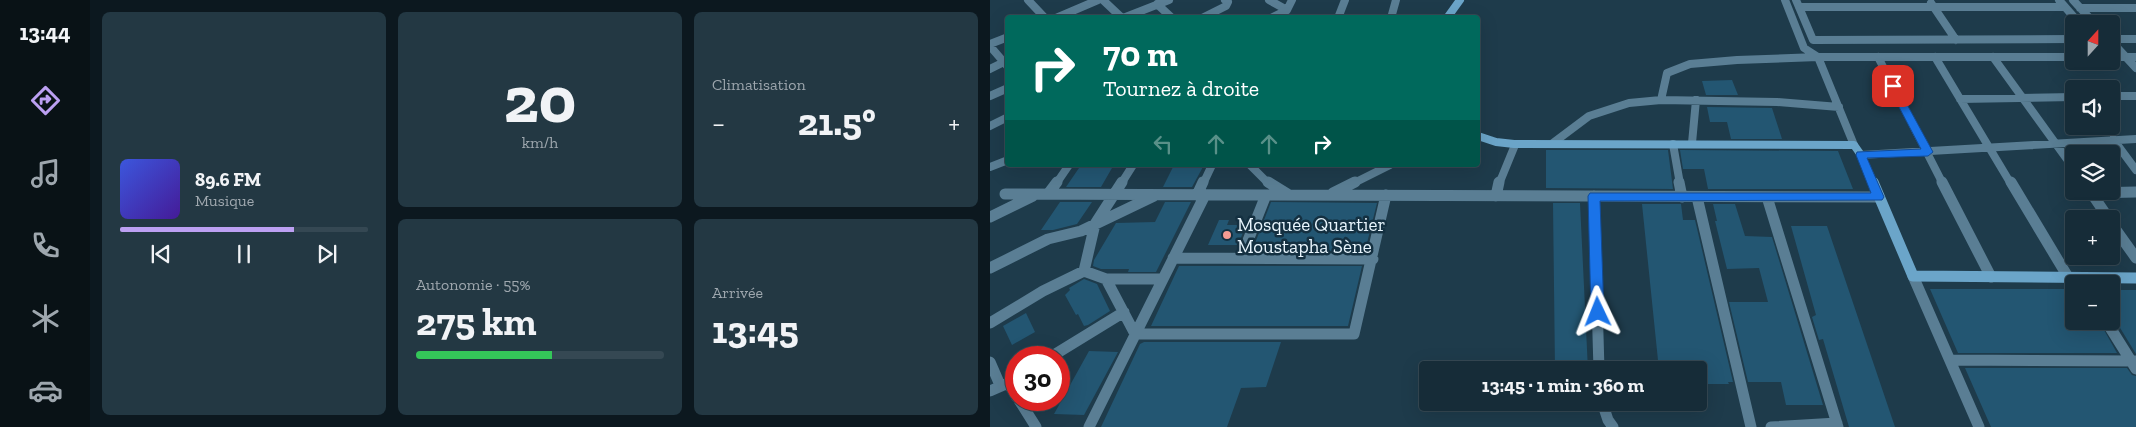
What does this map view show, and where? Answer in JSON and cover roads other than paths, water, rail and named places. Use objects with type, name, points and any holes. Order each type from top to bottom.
[{"type":"street","points":[[1028,0],[1041,15]]},
{"type":"street","points":[[1063,15],[1098,0]]},
{"type":"street","points":[[1103,0],[1120,15]]},
{"type":"street","points":[[1130,15],[1169,0]]},
{"type":"street","points":[[1208,15],[1226,6],[1228,2],[1225,0]]},
{"type":"street","points":[[1269,0],[1287,10]]},
{"type":"street","points":[[1277,15],[1287,10],[1292,0]]},
{"type":"street","points":[[1339,15],[1345,0]]},
{"type":"street","points":[[1392,15],[1396,0]]},
{"type":"street","points":[[1449,15],[1460,0]]},
{"type":"street","points":[[1785,0],[1804,48],[1818,57],[1854,145],[1861,155],[1979,427]]},
{"type":"street","points":[[2058,0],[2072,15]]},
{"type":"street","points":[[2072,0],[2087,15]]},
{"type":"street","points":[[2126,0],[2135,8]]},
{"type":"street","points":[[2065,7],[1798,3],[1813,40],[2065,39]]},
{"type":"street","points":[[1157,4],[1169,15]]},
{"type":"street","points":[[1931,4],[1956,40]]},
{"type":"street","points":[[2080,8],[2135,8]]},
{"type":"street","points":[[1005,38],[990,45],[1005,64]]},
{"type":"street","points":[[2120,40],[2136,39]]},
{"type":"street","points":[[2120,50],[2136,68]]},
{"type":"street","points":[[1661,100],[1667,73],[1690,64],[1818,57],[2065,57]]},
{"type":"street","points":[[1878,57],[1991,277]]},
{"type":"street","points":[[1935,57],[1990,148],[2074,275]]},
{"type":"street","points":[[1993,57],[2065,157]]},
{"type":"street","points":[[2120,57],[2136,57]]},
{"type":"street","points":[[990,69],[1005,65]]},
{"type":"street","points":[[990,96],[1005,89]]},
{"type":"street","points":[[2120,96],[2136,96]]},
{"type":"street","points":[[1960,99],[2065,97]]},
{"type":"street","points":[[1553,143],[1589,116],[1629,103],[1661,100],[1696,100],[1776,102],[1839,107]]},
{"type":"street","points":[[1692,143],[1696,100]]},
{"type":"street","points":[[990,126],[1005,118]]},
{"type":"street","points":[[1480,137],[1499,144],[1515,145],[1553,143],[1692,143],[1854,145]]},
{"type":"street","points":[[2113,139],[2136,170]]},
{"type":"street","points":[[1861,155],[2136,139]]},
{"type":"street","points":[[1673,144],[1682,197]]},
{"type":"street","points":[[1496,196],[1500,178],[1515,145]]},
{"type":"street","points":[[990,167],[1005,161]]},
{"type":"street","points":[[1048,194],[1068,167]]},
{"type":"street","points":[[1084,271],[1095,224],[1132,167]]},
{"type":"street","points":[[1089,427],[1173,258],[1211,167]]},
{"type":"street","points":[[1252,167],[1271,185],[1290,195]]},
{"type":"street","points":[[1329,195],[1386,167]]},
{"type":"street","points":[[2120,192],[2136,192]]},
{"type":"street","points":[[1005,194],[1878,197]]},
{"type":"street","points":[[990,217],[1036,194]]},
{"type":"street","points":[[990,268],[1048,239],[1081,231],[1157,195]]},
{"type":"street","points":[[1242,258],[1266,195]]},
{"type":"street","points":[[1135,334],[1354,334],[1386,196]]},
{"type":"street","points":[[1594,196],[1600,361]]},
{"type":"street","points":[[1697,197],[1751,427]]},
{"type":"street","points":[[1767,197],[1837,425],[1771,427]]},
{"type":"street","points":[[2120,234],[2132,248],[2136,258]]},
{"type":"street","points":[[1173,258],[1372,258]]},
{"type":"street","points":[[990,323],[1043,291],[1084,271],[1106,279],[1162,279]]},
{"type":"street","points":[[1913,276],[2065,279]]},
{"type":"street","points":[[2120,278],[2136,278]]},
{"type":"street","points":[[1106,279],[1135,334]]},
{"type":"street","points":[[1069,346],[1124,312]]},
{"type":"street","points":[[2112,330],[2134,363]]},
{"type":"street","points":[[1950,360],[2134,363]]},
{"type":"street","points":[[990,362],[1003,384]]},
{"type":"street","points":[[1026,411],[1036,427]]},
{"type":"street","points":[[1605,411],[1613,427]]},
{"type":"place","name":"Mosquée Quartier Moustapha Sène","points":[[1227,235]]}]
